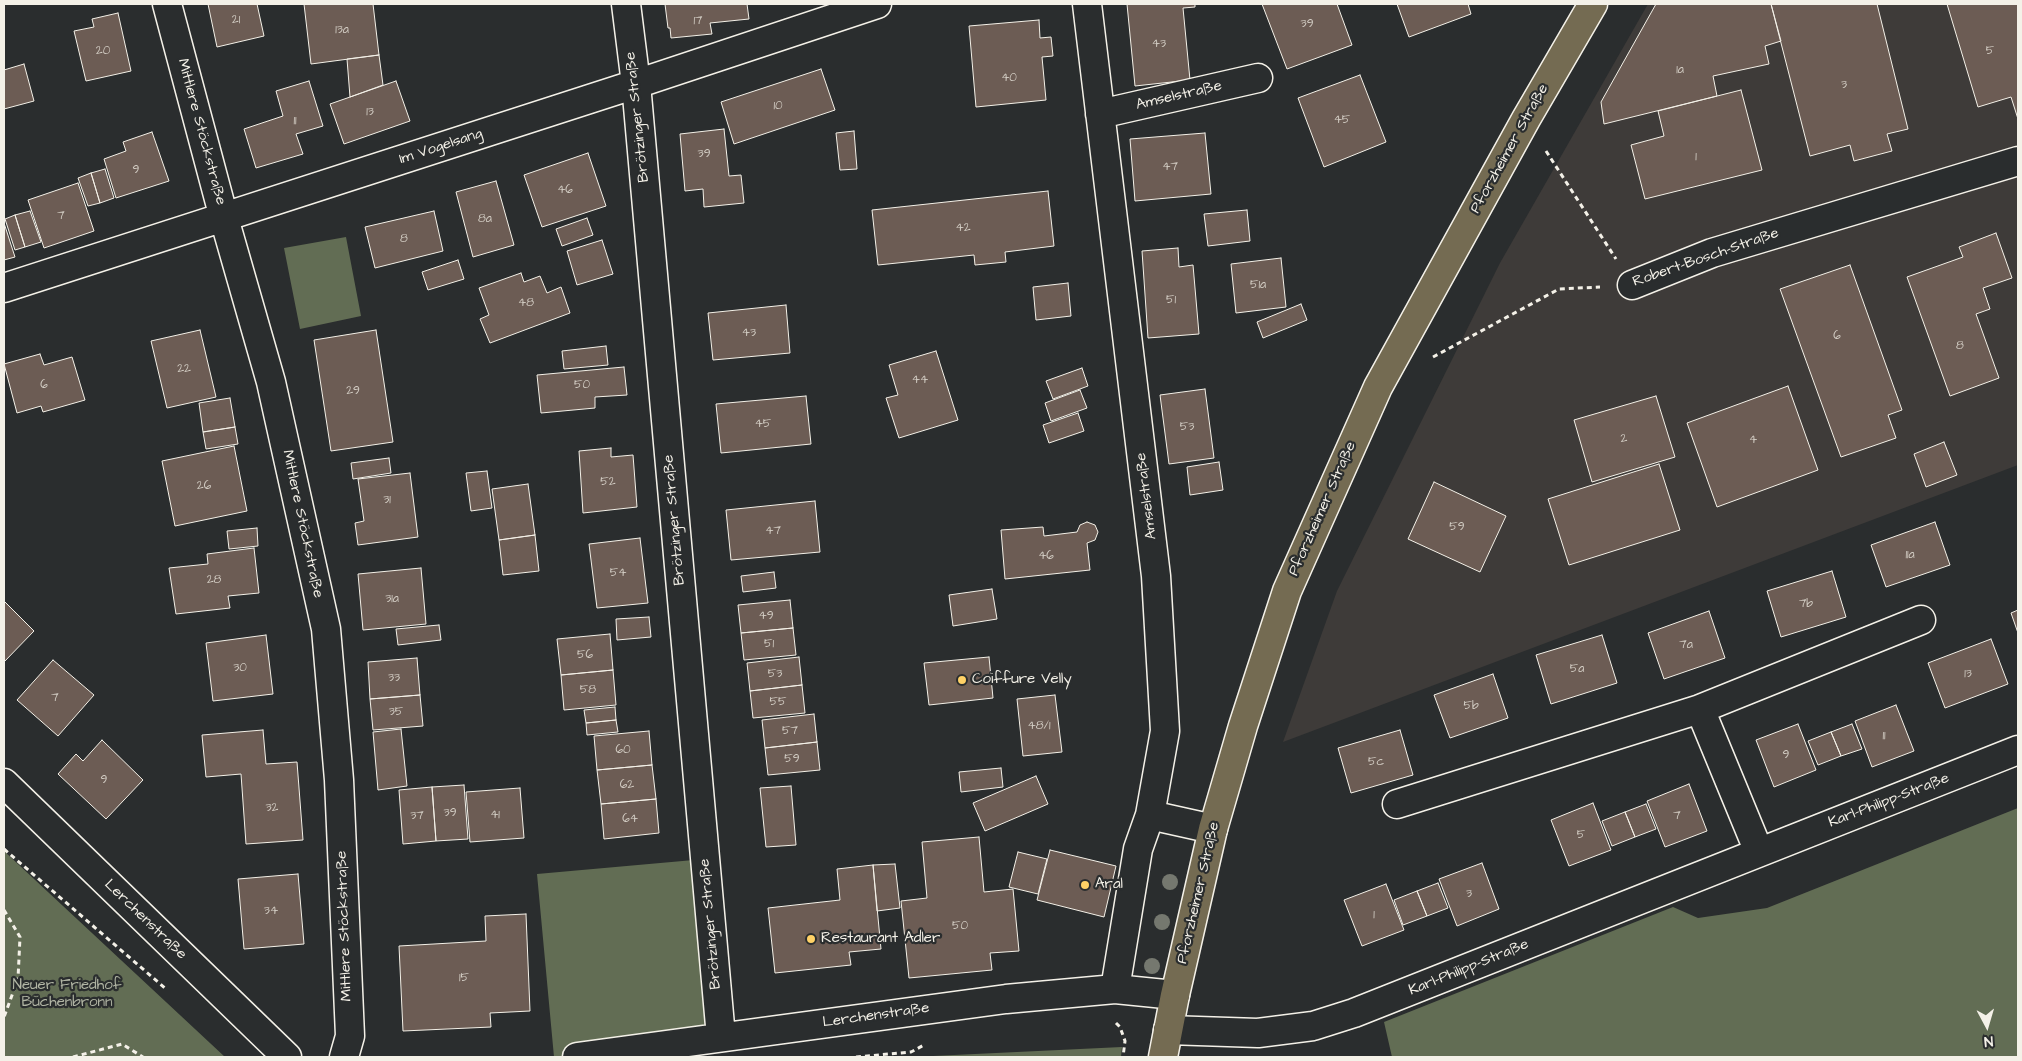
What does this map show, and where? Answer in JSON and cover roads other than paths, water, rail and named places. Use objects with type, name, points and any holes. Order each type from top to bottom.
[{"type":"main road","name":"Pforzheimer Straße","points":[[1164,1057],[1175,995],[1213,830],[1243,726],[1291,582],[1378,387],[1526,119],[1593,4]]},
{"type":"street","name":"Mittlere Stöckstraße","points":[[167,4],[224,218],[271,382],[326,629],[340,800],[350,1036],[344,1057]]},
{"type":"street","name":"Brötzinger Straße","points":[[626,4],[636,84],[721,1037]]},
{"type":"street","name":"Im Vogelsang","points":[[4,288],[636,84],[877,4]]},
{"type":"street","name":"Amselstraße","points":[[1086,4],[1156,576],[1165,731],[1150,815],[1138,849],[1115,989]]},
{"type":"street","name":"Amselstraße","points":[[1100,114],[1258,78]]},
{"type":"street","name":"Robert-Bosch-Straße","points":[[1632,285],[1712,253],[2018,161]]},
{"type":"street","points":[[1397,804],[1700,709],[1921,620]]},
{"type":"street","points":[[1700,709],[1759,852]]},
{"type":"street","name":"Karl-Philipp-Straße","points":[[1168,1030],[1258,1032],[1321,1024],[1416,990],[2018,750]]},
{"type":"street","name":"Lerchenstraße","points":[[4,783],[287,1057]]},
{"type":"street","points":[[1150,815],[1213,830]]},
{"type":"street","name":"Lerchenstraße","points":[[577,1057],[1006,999],[1115,989],[1175,995]]},
{"type":"place","name":"Coiffure Velly","points":[[962,680]]},
{"type":"place","name":"Aral","points":[[1085,885]]},
{"type":"place","name":"Restaurant Adler","points":[[811,939]]},
{"type":"park label","name":"Neuer Friedhof Büchenbronn","points":[[67,994]]}]
